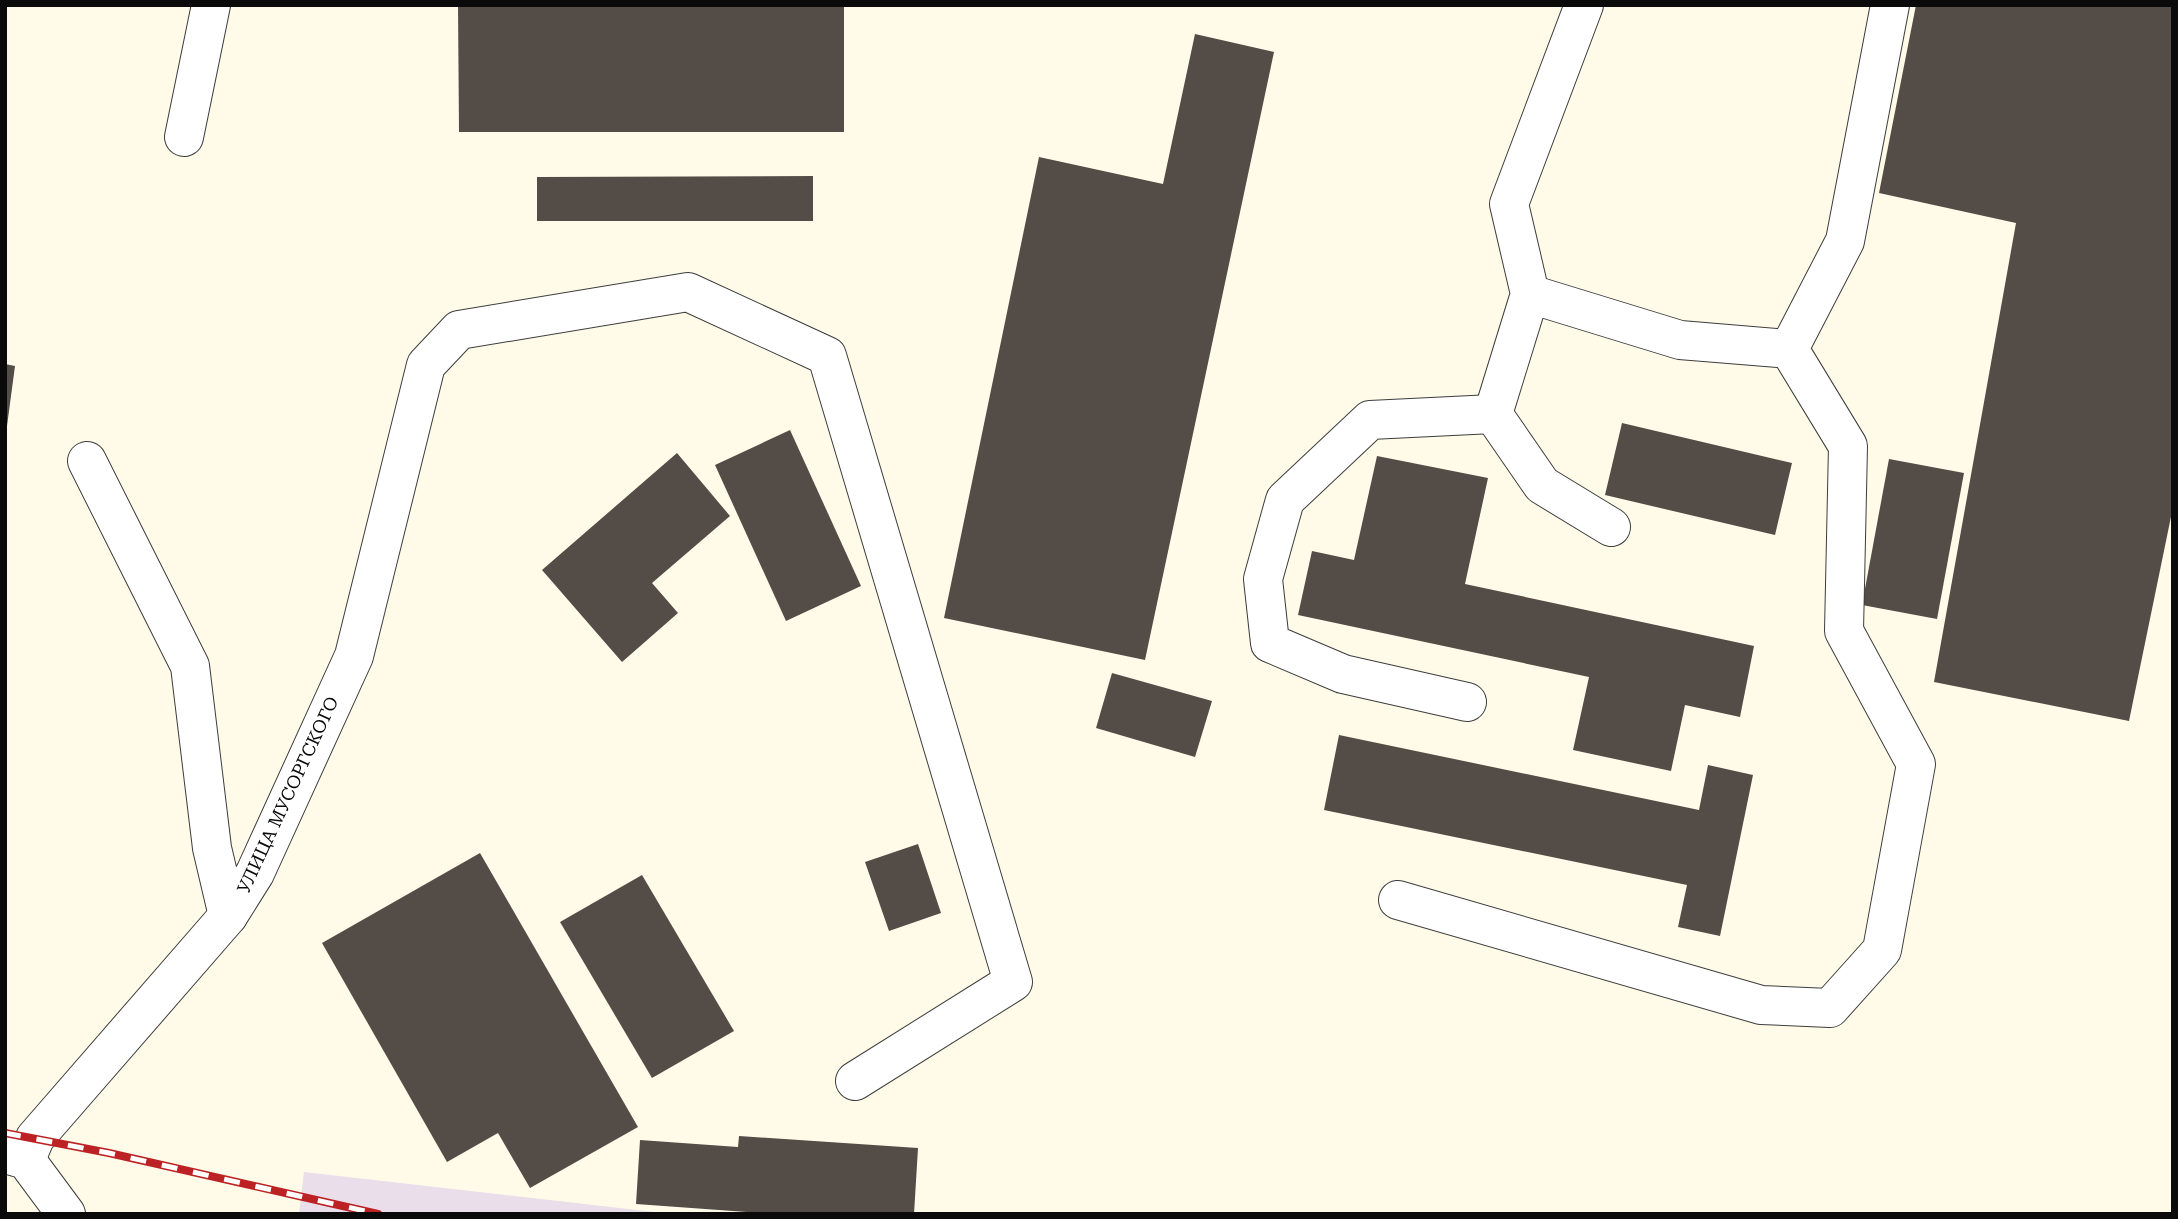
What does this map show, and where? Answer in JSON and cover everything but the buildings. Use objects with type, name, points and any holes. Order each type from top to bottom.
[{"type":"lane","points":[[184,137],[211,5]]},
{"type":"lane","points":[[1493,414],[1530,294],[1509,204],[1584,5]]},
{"type":"lane","points":[[1789,349],[1845,241],[1890,5]]},
{"type":"lane","name":"УЛИЦА МУСОРГСКОГО","points":[[16,1157],[228,916],[255,873],[354,656],[426,365],[459,330],[688,292],[827,356],[1013,982],[855,1081]]},
{"type":"lane","points":[[1530,294],[1680,340],[1789,349]]},
{"type":"lane","points":[[1398,900],[1760,1005],[1830,1008],[1882,950],[1916,764],[1844,631],[1848,446],[1789,349]]},
{"type":"lane","points":[[1493,414],[1542,485],[1611,527]]},
{"type":"lane","points":[[1467,702],[1343,674],[1270,643],[1263,579],[1286,500],[1370,419],[1493,414]]},
{"type":"lane","points":[[87,461],[190,666],[212,848],[228,916]]},
{"type":"lane","points":[[16,1157],[66,1214]]},
{"type":"shaded area","points":[[304,1172],[672,1214],[299,1214]]},
{"type":"railway","points":[[5,1133],[109,1153],[378,1214]]}]
